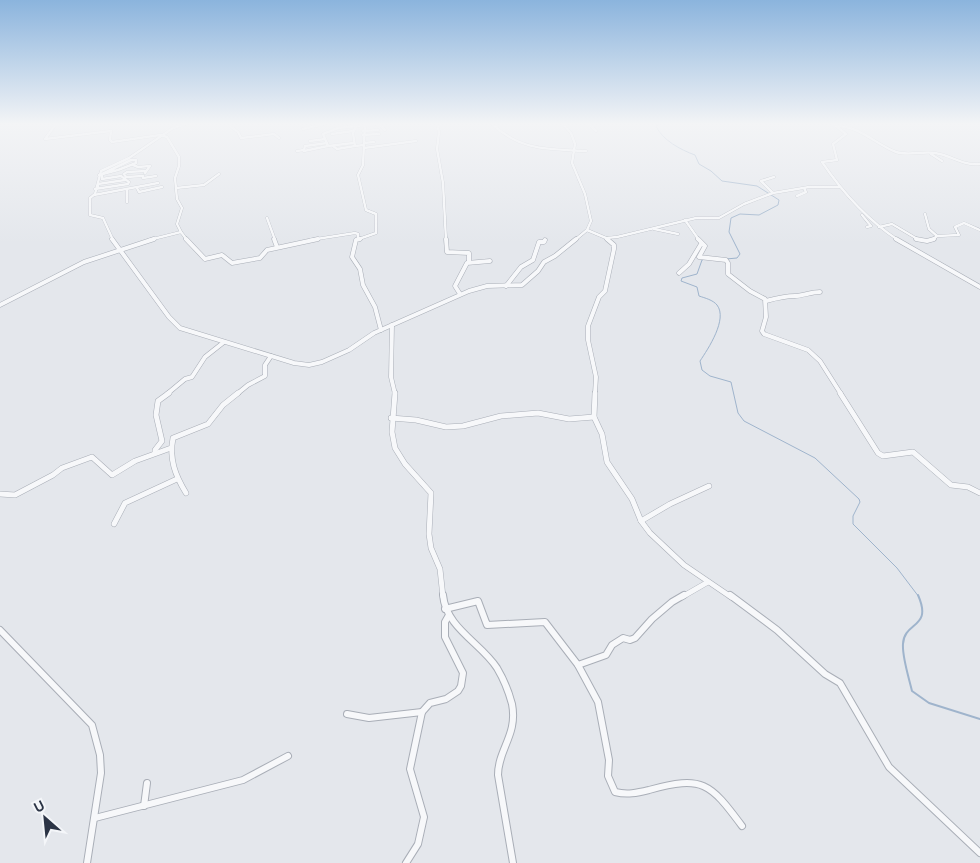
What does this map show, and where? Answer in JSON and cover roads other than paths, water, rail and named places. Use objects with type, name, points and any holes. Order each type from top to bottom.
[{"type":"street","points":[[117,163],[102,170],[94,195],[90,198],[90,214],[92,217],[103,218],[111,238],[169,316],[180,328],[298,364],[314,364],[340,355],[381,330],[460,294],[484,286],[524,284],[539,270],[544,262],[555,256],[587,230],[591,221],[585,194],[572,163]]},
{"type":"street","points":[[179,163],[179,167],[175,171],[176,188],[177,199],[183,208],[177,224],[187,242],[196,248],[206,260],[222,255],[231,263],[236,263],[261,258],[267,250],[277,247],[338,234],[356,233],[358,239],[352,259],[360,269],[363,285],[375,307],[381,330]]},
{"type":"street","points":[[358,239],[376,233],[376,214],[366,210],[358,176],[363,163]]},
{"type":"street","points":[[440,163],[443,183],[447,252],[469,253],[469,262],[455,286],[460,294]]},
{"type":"street","points":[[823,163],[839,187],[878,227],[916,252],[980,287]]},
{"type":"street","points":[[101,175],[117,172],[133,164],[138,167],[150,166],[143,176]]},
{"type":"street","points":[[969,164],[980,164]]},
{"type":"street","points":[[969,164],[980,168]]},
{"type":"street","points":[[146,171],[127,172],[124,174],[126,177],[143,176],[143,178],[155,175]]},
{"type":"street","points":[[176,188],[189,188],[209,183],[220,174]]},
{"type":"street","points":[[96,189],[128,184],[129,182],[121,176],[102,179],[101,175]]},
{"type":"street","points":[[773,193],[761,181],[774,177]]},
{"type":"street","points":[[94,195],[158,183]]},
{"type":"street","points":[[797,183],[806,192],[797,196]]},
{"type":"street","points":[[138,188],[139,192],[162,187]]},
{"type":"street","points":[[606,238],[654,229],[668,223],[719,218],[740,206],[773,193],[802,188],[839,187]]},
{"type":"street","points":[[127,189],[128,202]]},
{"type":"street","points":[[861,211],[863,218],[871,225],[867,227]]},
{"type":"street","points":[[925,214],[929,229],[937,236]]},
{"type":"street","points":[[267,218],[277,247]]},
{"type":"street","points":[[685,220],[692,226],[697,241],[705,247],[699,256],[701,258],[726,260],[728,263],[728,274],[766,301]]},
{"type":"street","points":[[878,227],[892,224],[920,242],[932,240],[937,236],[959,235],[955,227],[964,223],[980,230]]},
{"type":"street","points":[[654,229],[678,234]]},
{"type":"street","points":[[587,230],[606,238],[615,246],[605,291],[596,303],[588,329],[596,377],[594,417],[602,434],[608,462],[632,499],[641,521],[650,533],[674,556],[777,630],[825,674],[840,683],[889,767],[980,853]]},
{"type":"street","points":[[0,305],[74,266],[137,243],[181,232]]},
{"type":"street","points":[[506,286],[515,273],[528,261],[532,260],[539,242],[544,242],[545,240]]},
{"type":"street","points":[[679,273],[689,264],[701,244]]},
{"type":"street","points":[[469,262],[490,260]]},
{"type":"street","points":[[766,301],[789,294],[795,296],[808,292],[820,292]]},
{"type":"street","points":[[766,301],[766,317],[762,331],[764,334],[808,350],[818,358],[878,454],[883,456],[913,452],[951,485],[968,487],[980,493]]},
{"type":"street","points":[[392,325],[392,369],[389,375],[395,395],[391,429],[397,451],[402,460],[426,486],[431,495],[429,534],[431,548],[438,563],[447,612],[443,630],[445,639],[463,674],[461,686],[453,696],[430,703],[422,712],[410,770],[424,817],[418,844],[406,863]]},
{"type":"street","points":[[155,453],[155,450],[162,441],[156,415],[158,401],[185,379],[192,377],[205,357],[224,342]]},
{"type":"street","points":[[186,493],[177,480],[173,468],[173,438],[208,424],[224,405],[249,384],[265,376],[265,365],[271,356]]},
{"type":"street","points":[[391,418],[416,420],[446,427],[463,426],[501,416],[538,413],[569,419],[594,417]]},
{"type":"street","points":[[0,494],[12,496],[62,468],[92,457],[111,475],[135,461],[172,448]]},
{"type":"street","points":[[114,524],[125,503],[177,480]]},
{"type":"street","points":[[641,521],[670,504],[709,486]]},
{"type":"street","points":[[578,665],[606,655],[612,644],[622,638],[636,638],[652,619],[672,602],[708,582]]},
{"type":"street","points":[[447,612],[478,601],[487,625],[544,621],[578,665],[592,687],[601,711],[609,760],[608,776],[615,792],[627,795],[669,784],[687,782],[701,784],[719,798],[742,826]]},
{"type":"street","points":[[447,612],[496,668],[509,694],[512,706],[512,732],[498,766],[498,775],[513,863]]},
{"type":"street","points":[[0,630],[92,725],[100,755],[101,768],[87,863]]},
{"type":"street","points":[[347,714],[369,718],[422,712]]},
{"type":"street","points":[[95,818],[243,780],[288,756]]},
{"type":"street","points":[[144,806],[147,783]]},
{"type":"waterway","points":[[699,163],[722,181],[757,186],[779,200],[778,205],[759,215],[740,214],[731,218],[729,232],[740,254],[737,258],[726,259]]},
{"type":"waterway","points":[[705,259],[702,260],[697,274],[682,278],[681,281],[697,287],[699,296],[709,299],[717,305],[720,311],[719,326],[716,334],[700,361],[702,370],[710,376],[731,382],[738,413],[744,421],[815,458],[859,499],[860,502],[853,516],[853,524],[897,568],[918,596]]},
{"type":"waterway","points":[[918,596],[922,606],[922,614],[916,624],[908,631],[903,644],[912,691],[929,703],[980,719]]}]
